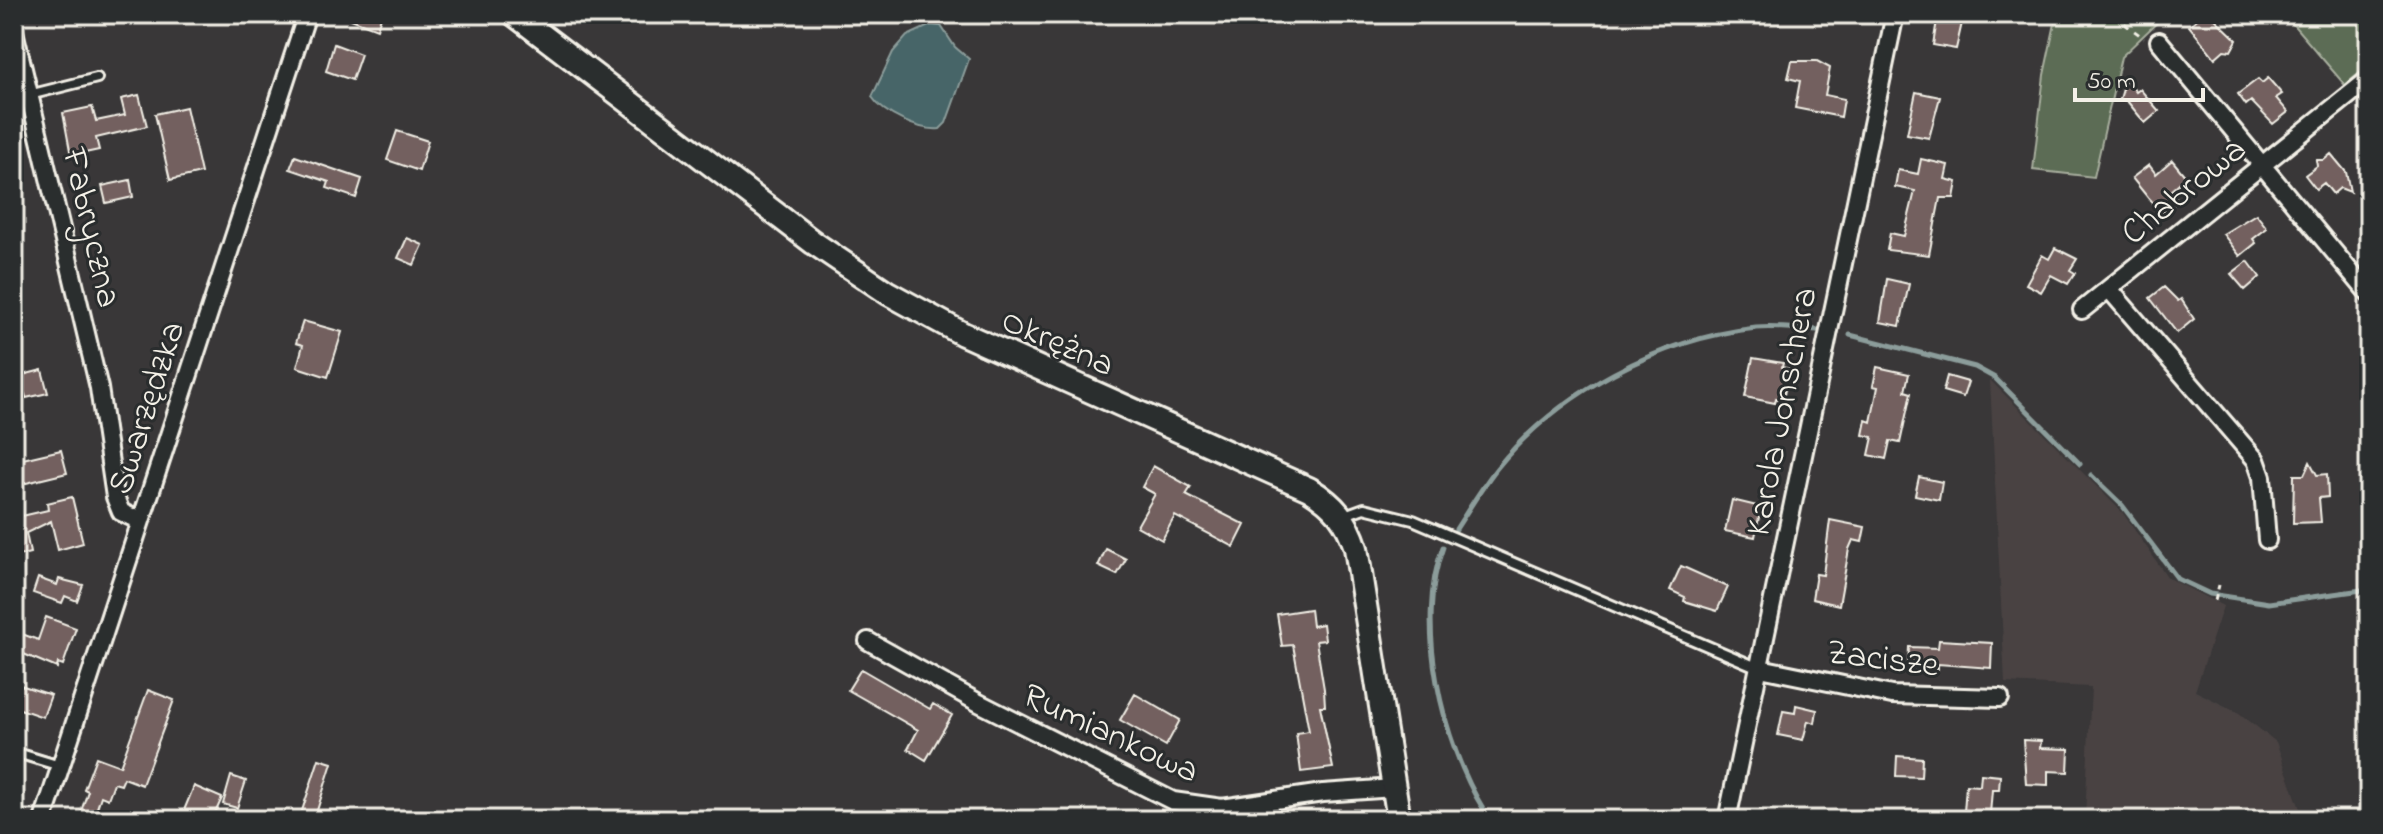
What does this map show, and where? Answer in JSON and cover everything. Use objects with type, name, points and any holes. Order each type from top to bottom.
[{"type":"street","name":"Swarzędzka","points":[[43,820],[307,14]]},
{"type":"street","name":"Okrężna","points":[[514,14],[814,243],[888,293],[963,334],[1309,489],[1342,516],[1351,532],[1360,568],[1399,820]]},
{"type":"street","name":"Karola Jonschera","points":[[1727,820],[1895,14]]},
{"type":"street","name":"Fabryczna","points":[[14,31],[99,388],[115,497],[121,512],[140,521]]},
{"type":"street","points":[[2159,41],[2369,294]]},
{"type":"street","name":"Chabrowa","points":[[2082,310],[2369,79]]},
{"type":"street","name":"Chabrowa","points":[[2109,289],[2256,460],[2262,477],[2267,540]]},
{"type":"street","name":"Rumiankowa","points":[[868,641],[979,703],[1173,801],[1222,808],[1323,793],[1394,788]]},
{"type":"street","name":"Zacisze","points":[[1760,668],[1892,695],[2000,698]]},
{"type":"lane","points":[[29,95],[97,78]]},
{"type":"lane","points":[[1342,516],[1364,508],[1413,520],[1760,668]]},
{"type":"lane","points":[[14,752],[60,766]]},
{"type":"path","points":[[2118,14],[2122,22],[2146,40],[2159,41]]},
{"type":"path","points":[[2215,601],[2219,585]]},
{"type":"shaded area","points":[[1990,380],[2122,512],[2168,578],[2223,606],[2195,691],[2239,713],[2276,742],[2304,820],[2085,820],[2091,687],[2005,683]]},
{"type":"green space","points":[[2057,14],[2166,14],[2121,57],[2094,177],[2033,170],[2044,75]]},
{"type":"green space","points":[[2284,14],[2369,14],[2369,65],[2345,85]]},
{"type":"water","points":[[931,25],[941,26],[955,47],[969,59],[946,123],[940,129],[902,120],[872,97],[893,52],[907,36]]},
{"type":"building","points":[[338,14],[382,14],[377,29]]},
{"type":"building","points":[[1938,14],[1964,14],[1956,49],[1933,45]]},
{"type":"building","points":[[2203,14],[2210,14],[2237,40],[2231,51],[2224,50],[2215,58],[2189,26]]},
{"type":"building","points":[[334,44],[361,54],[352,80],[326,71]]},
{"type":"building","points":[[1792,61],[1817,61],[1830,68],[1825,95],[1844,99],[1841,117],[1795,108],[1800,81],[1788,78]]},
{"type":"building","points":[[2268,78],[2282,94],[2276,98],[2288,112],[2273,124],[2251,101],[2246,105],[2238,94],[2258,79],[2262,83]]},
{"type":"building","points":[[2126,79],[2136,92],[2140,89],[2159,111],[2145,123],[2127,101],[2120,99]]},
{"type":"building","points":[[1916,92],[1940,97],[1929,138],[1907,134]]},
{"type":"building","points":[[139,95],[147,126],[96,138],[99,150],[71,156],[63,113],[92,107],[96,121],[125,115],[121,99]]},
{"type":"building","points":[[186,107],[201,173],[170,180],[155,114]]},
{"type":"building","points":[[397,131],[428,141],[419,171],[387,160]]},
{"type":"building","points":[[2331,154],[2346,172],[2350,192],[2340,188],[2333,194],[2324,183],[2316,189],[2305,175],[2317,166],[2316,160],[2324,160]]},
{"type":"building","points":[[295,156],[362,179],[356,198],[327,188],[329,182],[290,169]]},
{"type":"building","points":[[1921,159],[1948,165],[1945,179],[1957,182],[1954,198],[1940,198],[1929,255],[1887,250],[1890,233],[1904,236],[1915,191],[1895,187],[1898,170],[1918,174]]},
{"type":"building","points":[[2172,160],[2186,177],[2170,191],[2178,201],[2161,214],[2132,178],[2149,165],[2156,174]]},
{"type":"building","points":[[130,180],[133,197],[106,203],[102,186]]},
{"type":"building","points":[[2256,214],[2267,228],[2253,239],[2256,243],[2240,256],[2223,234]]},
{"type":"building","points":[[407,238],[423,245],[414,265],[398,258]]},
{"type":"building","points":[[2055,248],[2077,259],[2070,270],[2075,273],[2068,284],[2051,275],[2041,292],[2026,284],[2042,255],[2049,259]]},
{"type":"building","points":[[2248,261],[2260,277],[2245,290],[2231,274]]},
{"type":"building","points":[[1887,279],[1909,284],[1900,326],[1880,322]]},
{"type":"building","points":[[2164,287],[2178,301],[2181,299],[2194,319],[2177,333],[2150,298]]},
{"type":"building","points":[[303,321],[342,332],[328,377],[297,367],[303,345],[296,343]]},
{"type":"building","points":[[1753,358],[1783,363],[1782,367],[1789,369],[1783,400],[1776,398],[1775,403],[1745,397]]},
{"type":"building","points":[[1877,367],[1909,374],[1905,391],[1911,393],[1900,443],[1890,441],[1886,459],[1869,455],[1873,437],[1863,435],[1866,420],[1871,422],[1878,387],[1873,386]]},
{"type":"building","points":[[42,370],[48,393],[26,398],[25,394],[19,395],[15,377]]},
{"type":"building","points":[[1947,376],[1968,382],[1963,397],[1943,391]]},
{"type":"building","points":[[61,450],[67,473],[14,486],[14,461]]},
{"type":"building","points":[[2310,462],[2317,475],[2327,474],[2328,497],[2319,498],[2321,522],[2293,523],[2294,475],[2304,475]]},
{"type":"building","points":[[1153,466],[1191,487],[1186,495],[1245,525],[1234,547],[1175,516],[1162,540],[1137,526],[1155,494],[1142,487]]},
{"type":"building","points":[[1919,477],[1942,482],[1939,500],[1915,495]]},
{"type":"building","points":[[72,497],[83,543],[58,550],[51,521],[26,533],[30,553],[18,556],[14,506],[20,506],[22,516],[48,510],[47,503]]},
{"type":"building","points":[[1732,500],[1761,507],[1755,537],[1725,531]]},
{"type":"building","points":[[1830,520],[1865,527],[1862,542],[1853,540],[1849,549],[1839,605],[1812,599],[1816,574],[1823,575]]},
{"type":"building","points":[[1106,549],[1126,559],[1117,575],[1098,566]]},
{"type":"building","points":[[1681,566],[1728,587],[1717,611],[1684,601],[1685,597],[1670,590]]},
{"type":"building","points":[[38,578],[57,585],[59,579],[83,585],[77,601],[65,596],[62,603],[33,593]]},
{"type":"building","points":[[1310,609],[1312,626],[1323,624],[1325,640],[1316,641],[1324,689],[1325,706],[1320,706],[1333,768],[1301,772],[1296,733],[1309,731],[1293,645],[1282,646],[1277,614]]},
{"type":"building","points":[[46,617],[76,628],[63,665],[58,663],[57,668],[14,650],[14,631],[38,640]]},
{"type":"building","points":[[1939,640],[1992,643],[1991,668],[1938,664],[1938,669],[1908,668],[1909,647],[1938,648]]},
{"type":"building","points":[[861,669],[930,709],[933,704],[952,715],[926,760],[908,749],[918,730],[848,690]]},
{"type":"building","points":[[14,683],[51,695],[43,717],[14,707]]},
{"type":"building","points":[[148,690],[174,700],[142,785],[124,778],[121,785],[114,783],[108,799],[101,796],[93,820],[78,820],[88,791],[84,789],[96,757],[120,766]]},
{"type":"building","points":[[1135,694],[1180,720],[1166,746],[1120,720]]},
{"type":"building","points":[[1796,705],[1817,710],[1815,723],[1808,721],[1803,740],[1778,735],[1783,711],[1795,713]]},
{"type":"building","points":[[2023,740],[2041,741],[2040,748],[2069,749],[2068,772],[2048,771],[2048,785],[2026,784]]},
{"type":"building","points":[[1897,756],[1922,758],[1921,777],[1896,776]]},
{"type":"building","points":[[319,759],[332,763],[314,820],[299,820]]},
{"type":"building","points":[[1981,774],[2000,776],[1999,790],[1992,790],[1990,814],[1964,812],[1966,785],[1980,786]]},
{"type":"building","points":[[231,776],[246,781],[237,808],[223,804]]},
{"type":"building","points":[[194,786],[222,798],[212,820],[180,820]]},
{"type":"waterway","points":[[1456,529],[1491,475],[1522,441],[1581,393],[1613,374],[1648,357],[1720,334],[1763,327],[1817,330]]},
{"type":"waterway","points":[[1850,335],[1975,367],[1995,378],[2080,464]]},
{"type":"waterway","points":[[2091,475],[2122,505],[2178,579],[2210,594],[2269,603],[2369,589]]},
{"type":"waterway","points":[[1443,547],[1431,611],[1437,682],[1456,751],[1484,810]]}]
